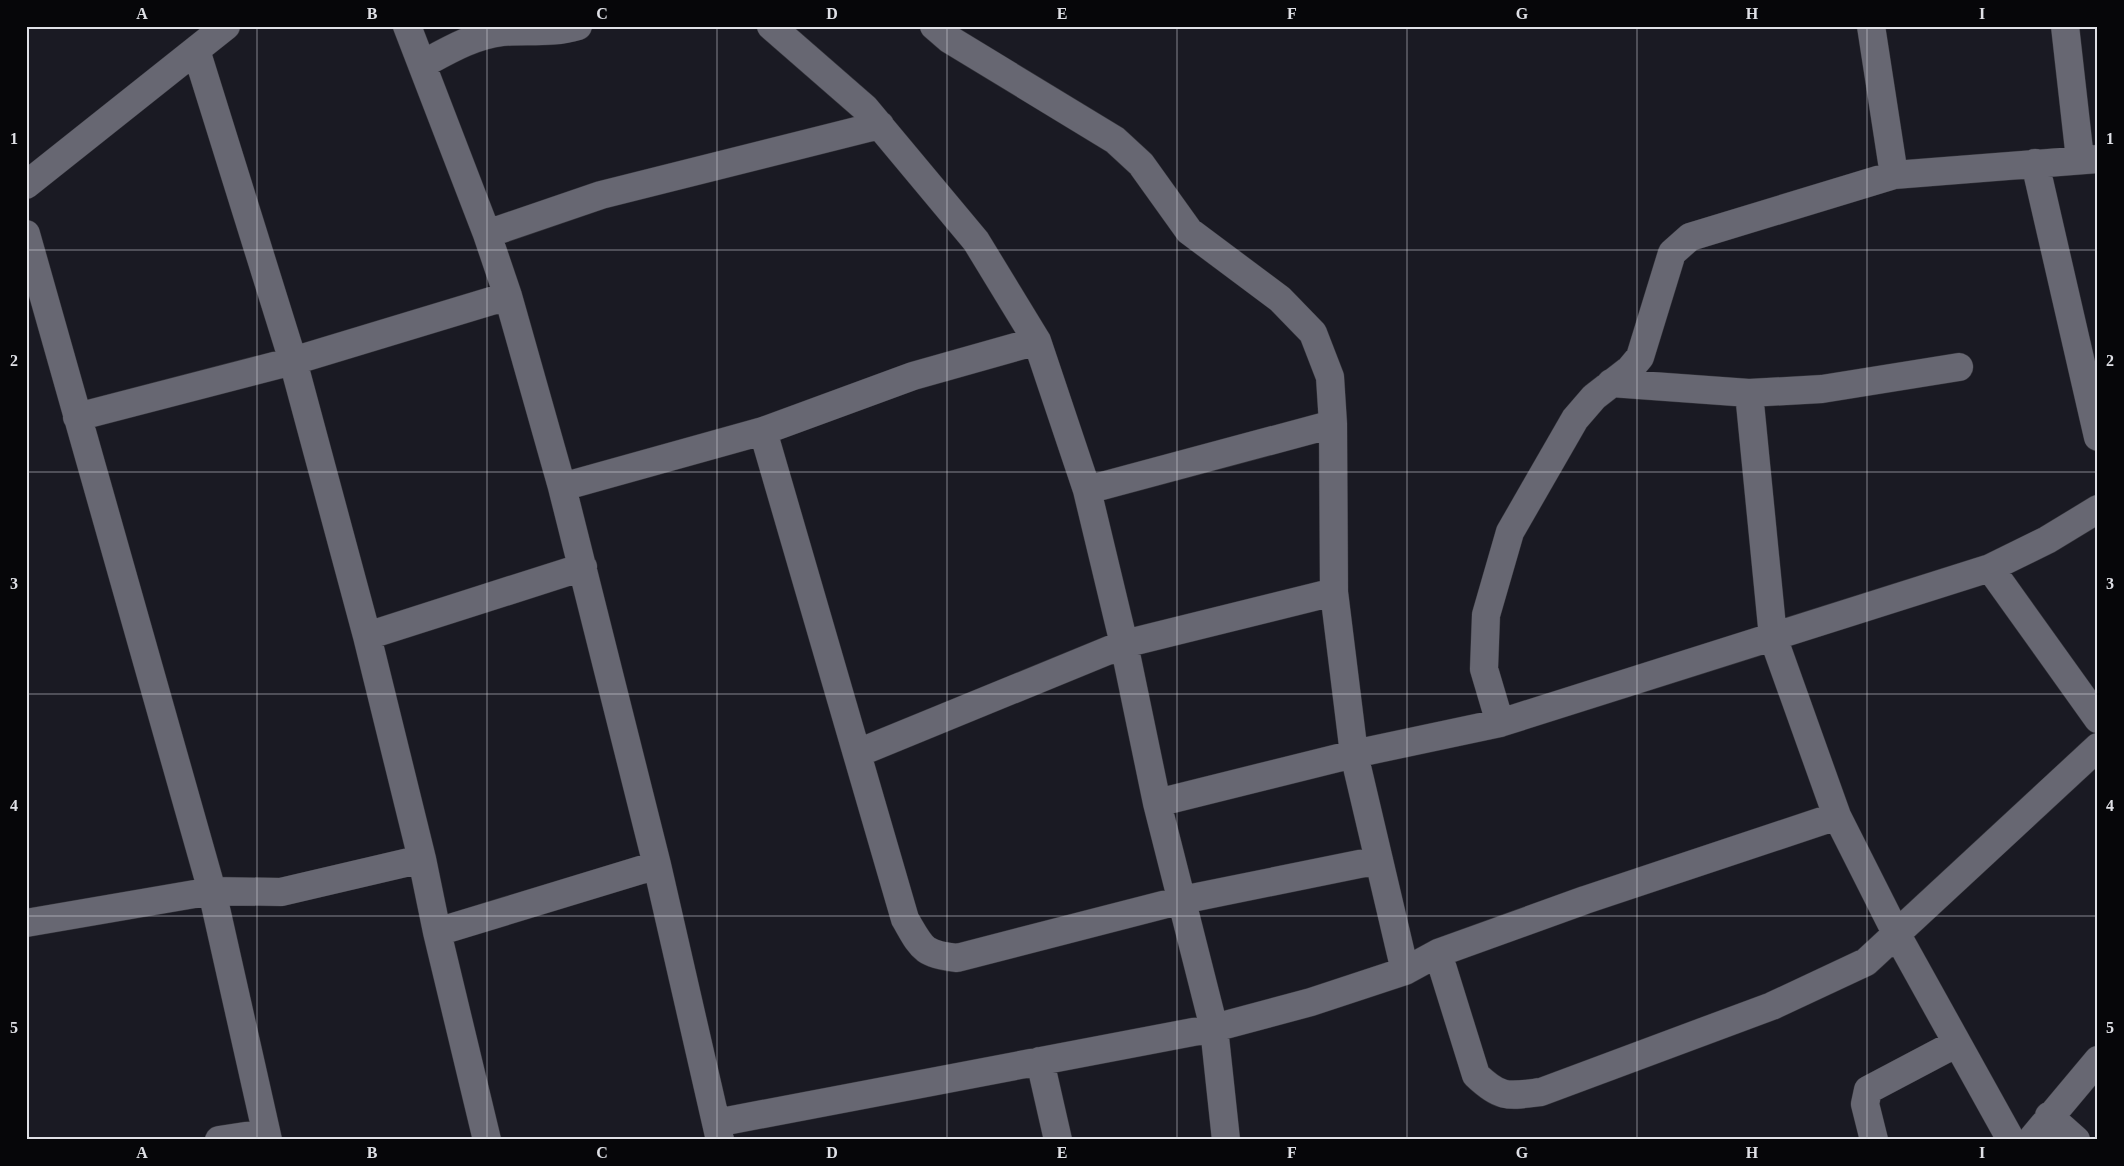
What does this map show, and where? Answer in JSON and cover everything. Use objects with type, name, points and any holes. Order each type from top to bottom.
[{"type":"street","points":[[26,185],[226,26]]},
{"type":"street","points":[[407,26],[487,234],[508,296],[562,487],[657,865],[718,1131],[1040,1061],[1214,1028],[1311,1002],[1405,971],[1438,953],[1585,900],[1836,816]]},
{"type":"street","points":[[423,64],[461,44],[500,32],[562,31],[578,26]]},
{"type":"street","points":[[771,26],[865,108],[880,125],[976,240],[1037,341],[1087,490],[1124,644],[1157,803],[1214,1028],[1226,1140]]},
{"type":"street","points":[[934,26],[949,39],[1115,140],[1141,164],[1189,231],[1280,299],[1313,332],[1330,377],[1334,424],[1334,592],[1354,754],[1405,971]]},
{"type":"street","points":[[1871,26],[1894,175]]},
{"type":"street","points":[[1500,723],[1484,669],[1486,614],[1510,532],[1575,419],[1594,396],[1630,369],[1640,357],[1672,253],[1690,237],[1894,175],[2089,159],[2065,26]]},
{"type":"street","points":[[196,50],[293,361],[367,636],[422,859],[437,932],[487,1140]]},
{"type":"street","points":[[487,234],[601,195],[880,125]]},
{"type":"street","points":[[2035,163],[2098,437]]},
{"type":"street","points":[[26,234],[212,891],[267,1136],[219,1140]]},
{"type":"street","points":[[77,417],[293,361],[508,296]]},
{"type":"street","points":[[562,487],[763,431],[913,376],[1037,341]]},
{"type":"street","points":[[1611,383],[1749,393],[1822,389],[1959,367]]},
{"type":"street","points":[[1749,393],[1773,637],[1836,816],[1896,933],[2011,1140]]},
{"type":"street","points":[[1087,490],[1334,424]]},
{"type":"street","points":[[763,431],[906,919],[920,946],[934,956],[958,958],[1182,900],[1379,860]]},
{"type":"street","points":[[1157,803],[1354,754],[1500,723],[1990,568],[2047,540],[2098,509]]},
{"type":"street","points":[[367,636],[583,567]]},
{"type":"street","points":[[1990,568],[2098,719]]},
{"type":"street","points":[[858,753],[1124,644],[1334,592]]},
{"type":"street","points":[[1438,953],[1476,1075],[1491,1090],[1510,1096],[1541,1092],[1772,1006],[1866,962],[2098,748]]},
{"type":"street","points":[[26,923],[212,891],[281,892],[422,859]]},
{"type":"street","points":[[437,932],[657,865]]},
{"type":"street","points":[[1874,1140],[1865,1104],[1868,1090],[1957,1043]]},
{"type":"street","points":[[2031,1140],[2049,1116],[2098,1060]]},
{"type":"street","points":[[1040,1061],[1058,1140]]},
{"type":"street","points":[[2049,1116],[2076,1140]]}]
